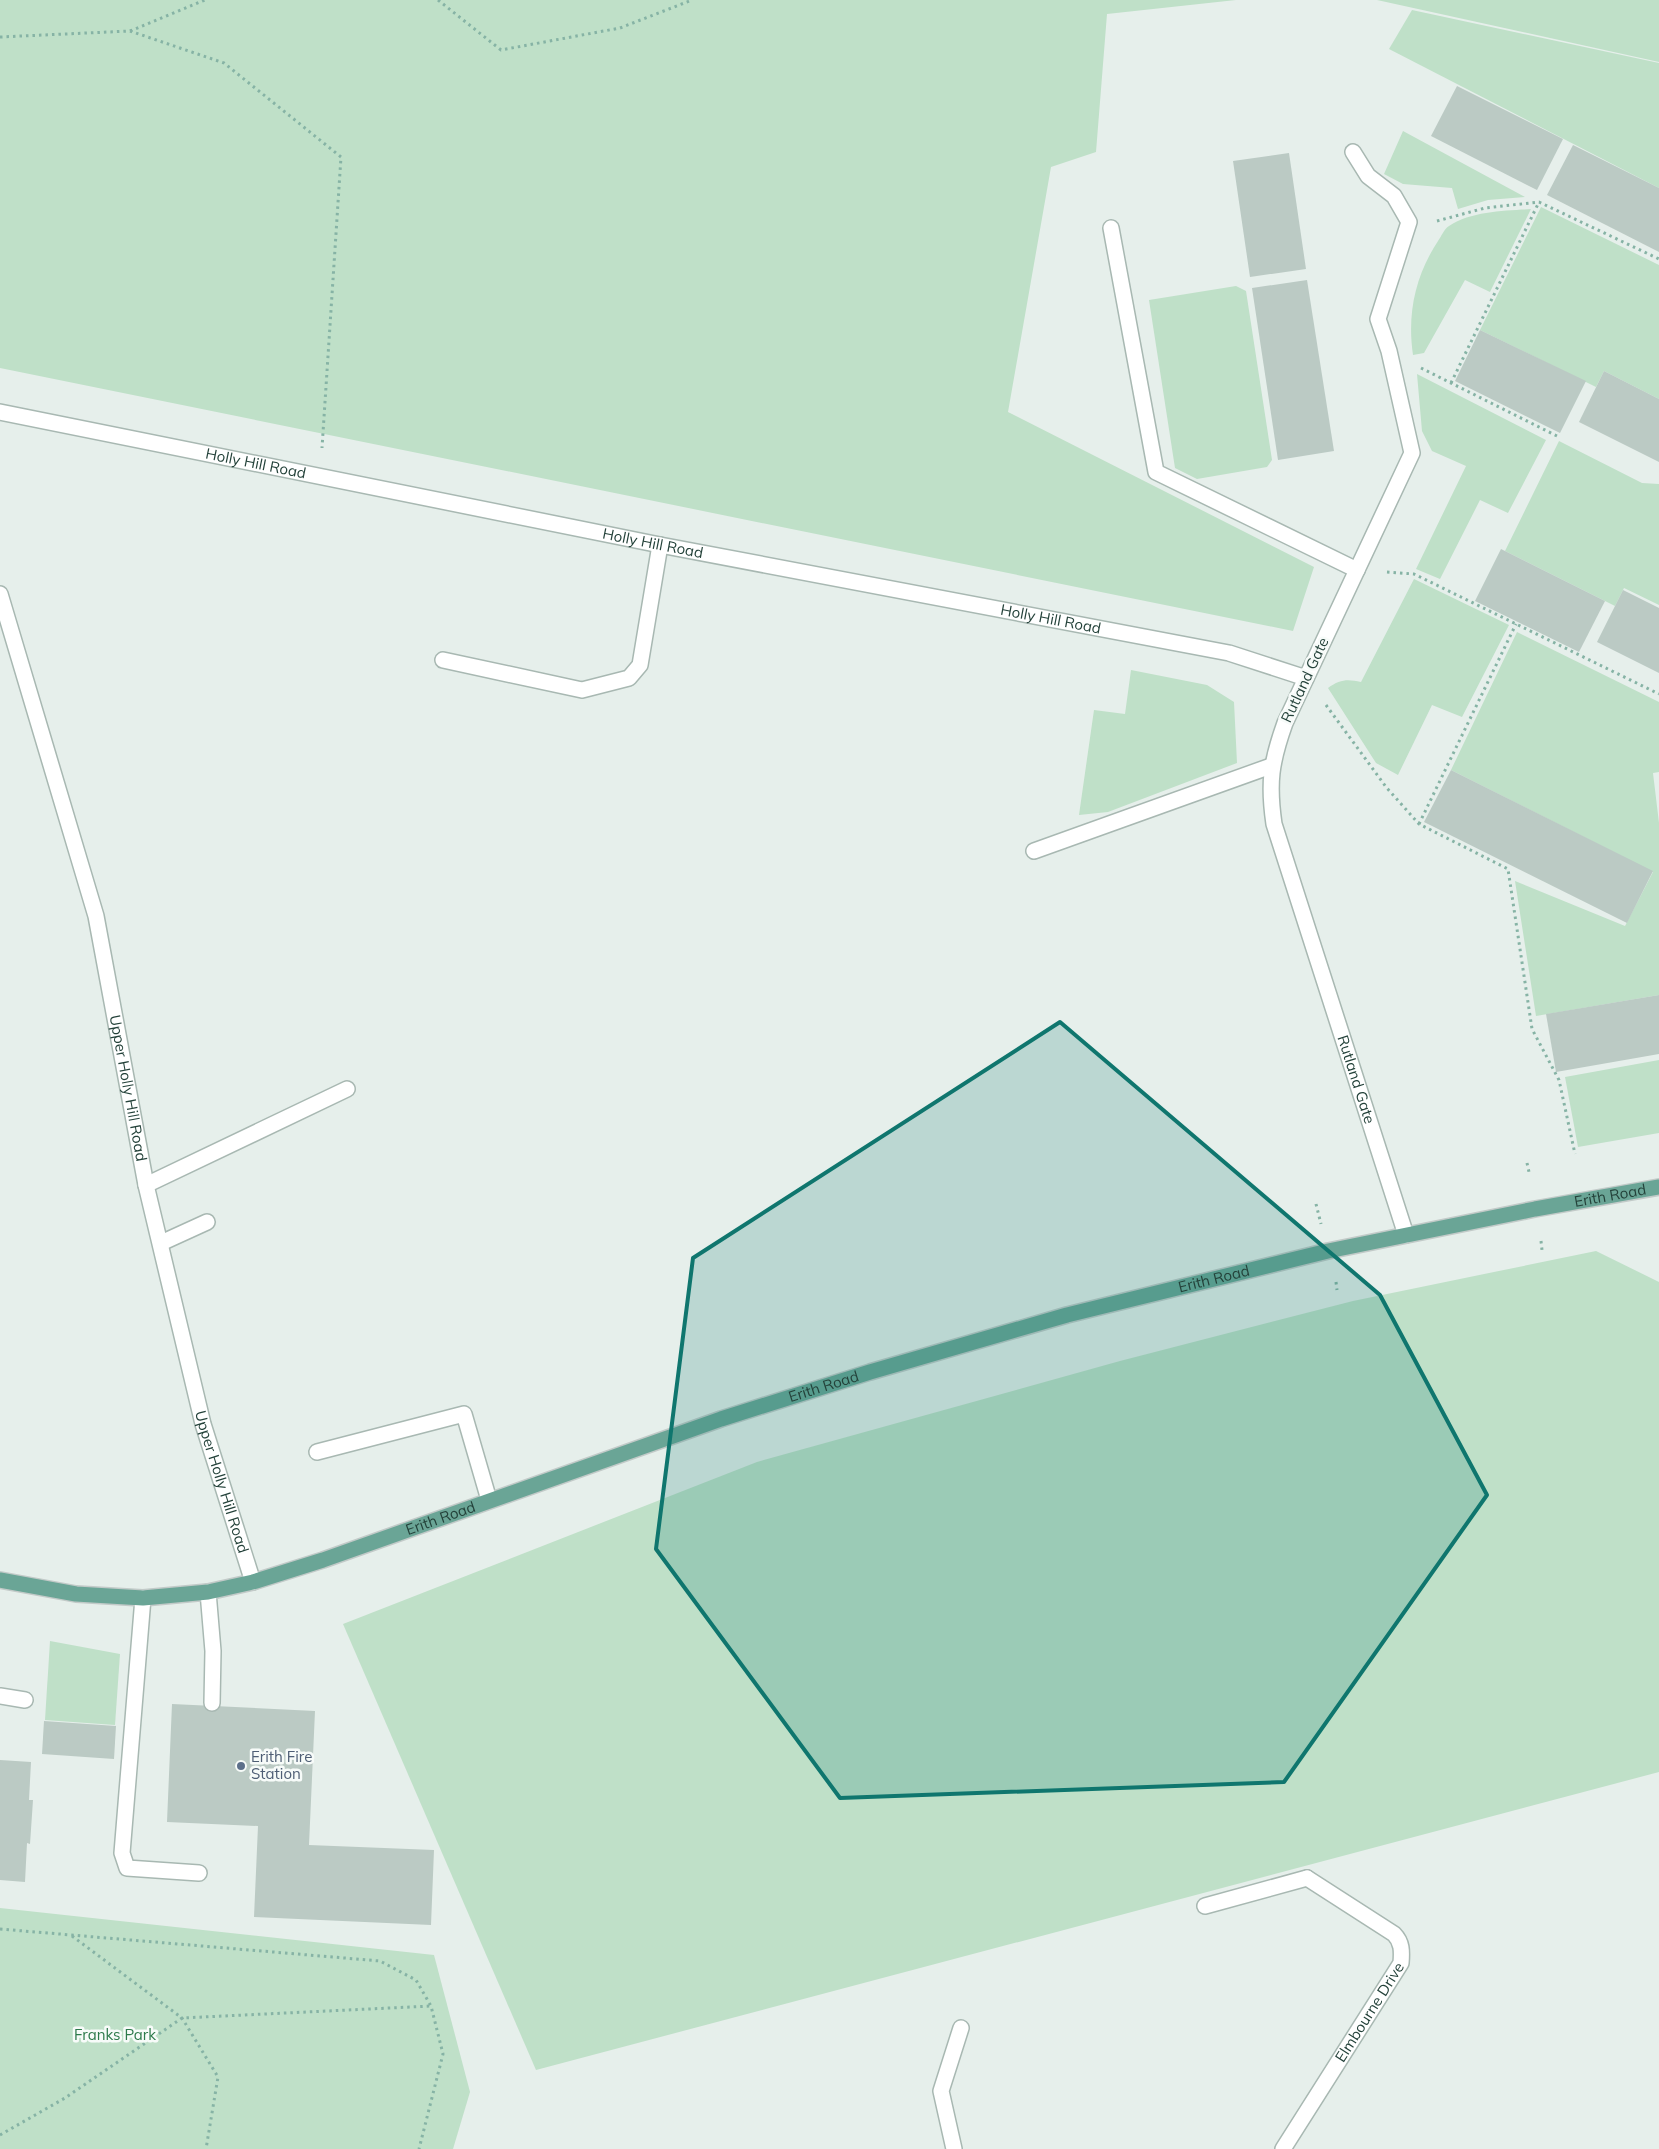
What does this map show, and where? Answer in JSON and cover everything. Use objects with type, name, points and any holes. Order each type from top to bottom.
[{"type":"main road","name":"Erith Road","points":[[0,1580],[76,1594],[143,1598],[208,1592],[253,1582],[323,1560],[721,1418],[1030,1326],[1328,1251],[1535,1209],[1659,1187]]},
{"type":"street","points":[[1353,152],[1368,176],[1394,196],[1409,222]]},
{"type":"street","name":"Rutland Gate","points":[[1406,1234],[1274,824],[1270,796],[1271,766],[1284,723],[1412,453],[1389,352],[1378,319],[1409,222]]},
{"type":"street","points":[[1111,228],[1156,472],[1357,570]]},
{"type":"street","name":"Holly Hill Road","points":[[0,412],[660,545],[1229,653],[1306,678]]},
{"type":"street","points":[[443,660],[582,690],[629,678],[640,665],[660,545]]},
{"type":"street","name":"Upper Holly Hill Road","points":[[0,594],[96,916],[146,1185],[203,1424],[253,1582]]},
{"type":"street","points":[[1034,851],[1271,766]]},
{"type":"street","points":[[146,1185],[347,1089]]},
{"type":"street","points":[[161,1243],[207,1222]]},
{"type":"street","points":[[317,1452],[464,1414],[489,1500]]},
{"type":"street","points":[[208,1592],[213,1651],[212,1704]]},
{"type":"street","points":[[143,1598],[122,1853],[127,1868],[199,1873]]},
{"type":"street","points":[[0,1696],[25,1700]]},
{"type":"street","name":"Elmbourne Drive","points":[[1206,1906],[1307,1878],[1394,1934],[1400,1940],[1401,1963],[1284,2149]]},
{"type":"street","points":[[954,2149],[942,2105],[941,2091],[961,2028]]},
{"type":"path","points":[[0,37],[130,31],[205,0]]},
{"type":"path","points":[[438,0],[501,50],[620,28],[692,0]]},
{"type":"path","points":[[130,31],[224,63],[341,157],[321,476]]},
{"type":"path","points":[[1451,383],[1539,202]]},
{"type":"path","points":[[1409,222],[1432,223],[1485,208],[1539,202],[1659,259]]},
{"type":"path","points":[[1389,352],[1559,436]]},
{"type":"path","points":[[1357,570],[1414,574],[1659,694]]},
{"type":"path","points":[[1419,824],[1516,624]]},
{"type":"path","points":[[1306,678],[1386,787],[1419,824],[1508,869],[1532,1029],[1560,1080],[1575,1154]]},
{"type":"path","points":[[1527,1164],[1529,1172]]},
{"type":"path","points":[[1316,1204],[1321,1224]]},
{"type":"path","points":[[1541,1241],[1542,1250]]},
{"type":"path","points":[[1336,1282],[1337,1290]]},
{"type":"path","points":[[0,1928],[380,1961],[416,1980],[431,2006],[443,2054],[420,2149]]},
{"type":"path","points":[[71,1935],[182,2018],[218,2076],[206,2149]]},
{"type":"path","points":[[0,2136],[65,2098],[182,2018],[431,2006]]},
{"type":"highlighted area","points":[[1060,1022],[1380,1295],[1487,1495],[1284,1782],[840,1798],[656,1549],[693,1258]]},
{"type":"green space","points":[[0,0],[1236,0],[1107,14],[1096,152],[1051,167],[1008,412],[1314,567],[1293,631],[0,368]]},
{"type":"green space","points":[[1377,0],[1659,0],[1659,62]]},
{"type":"green space","points":[[1412,10],[1659,63],[1659,188],[1389,49]]},
{"type":"green space","points":[[1403,131],[1525,197],[1488,200],[1458,209],[1452,188],[1403,184],[1384,174]]},
{"type":"green space","points":[[1541,207],[1659,265],[1659,399],[1604,371],[1596,387],[1480,330]]},
{"type":"green space","points":[[1531,209],[1490,292],[1465,280],[1424,353],[1413,355],[1411,340],[1412,310],[1418,282],[1430,254],[1446,229],[1468,217],[1500,211]]},
{"type":"green space","points":[[1236,286],[1246,291],[1272,460],[1267,467],[1197,479],[1175,468],[1149,300]]},
{"type":"green space","points":[[1417,374],[1546,440],[1508,513],[1480,500],[1440,579],[1416,569],[1466,466],[1432,451],[1422,431]]},
{"type":"green space","points":[[1559,441],[1642,483],[1659,484],[1659,605],[1624,588],[1615,606],[1505,551]]},
{"type":"green space","points":[[1414,579],[1509,625],[1462,717],[1432,705],[1398,775],[1376,763],[1328,688],[1344,681],[1361,682]]},
{"type":"green space","points":[[1517,632],[1659,702],[1659,772],[1653,773],[1659,823],[1659,995],[1536,1016],[1515,881],[1625,926],[1653,872],[1451,770]]},
{"type":"green space","points":[[1131,670],[1207,685],[1234,702],[1237,763],[1108,812],[1079,815],[1094,710],[1125,714]]},
{"type":"green space","points":[[1659,1060],[1659,1133],[1578,1147],[1565,1077]]},
{"type":"green space","points":[[1596,1251],[1659,1282],[1659,1772],[536,2070],[343,1624],[757,1462],[1120,1361],[1353,1301]]},
{"type":"green space","points":[[50,1641],[120,1654],[115,1725],[45,1720]]},
{"type":"green space","name":"Franks Park","points":[[0,1908],[434,1955],[470,2092],[453,2149],[0,2149]]},
{"type":"building","points":[[1457,86],[1563,139],[1537,190],[1431,136]]},
{"type":"building","points":[[1573,145],[1659,188],[1659,252],[1547,195]]},
{"type":"building","points":[[1289,153],[1306,269],[1250,277],[1233,161]]},
{"type":"building","points":[[1307,280],[1334,451],[1278,460],[1252,288]]},
{"type":"building","points":[[1480,330],[1586,381],[1560,433],[1455,381]]},
{"type":"building","points":[[1604,371],[1659,399],[1659,462],[1579,422]]},
{"type":"building","points":[[1501,549],[1605,601],[1579,652],[1475,601]]},
{"type":"building","points":[[1623,590],[1659,608],[1659,673],[1597,642]]},
{"type":"building","points":[[1451,770],[1653,871],[1627,923],[1424,822]]},
{"type":"building","points":[[1659,995],[1659,1054],[1556,1072],[1546,1014]]},
{"type":"building","name":"Erith Fire Station","points":[[172,1704],[315,1711],[309,1845],[434,1850],[431,1925],[254,1917],[258,1826],[167,1822]]},
{"type":"building","points":[[44,1721],[116,1726],[114,1759],[42,1754]]},
{"type":"building","points":[[0,1760],[31,1762],[29,1800],[33,1800],[30,1844],[27,1843],[25,1882],[0,1880]]},
{"type":"place","name":"Erith Fire Station","points":[[241,1766]]}]
